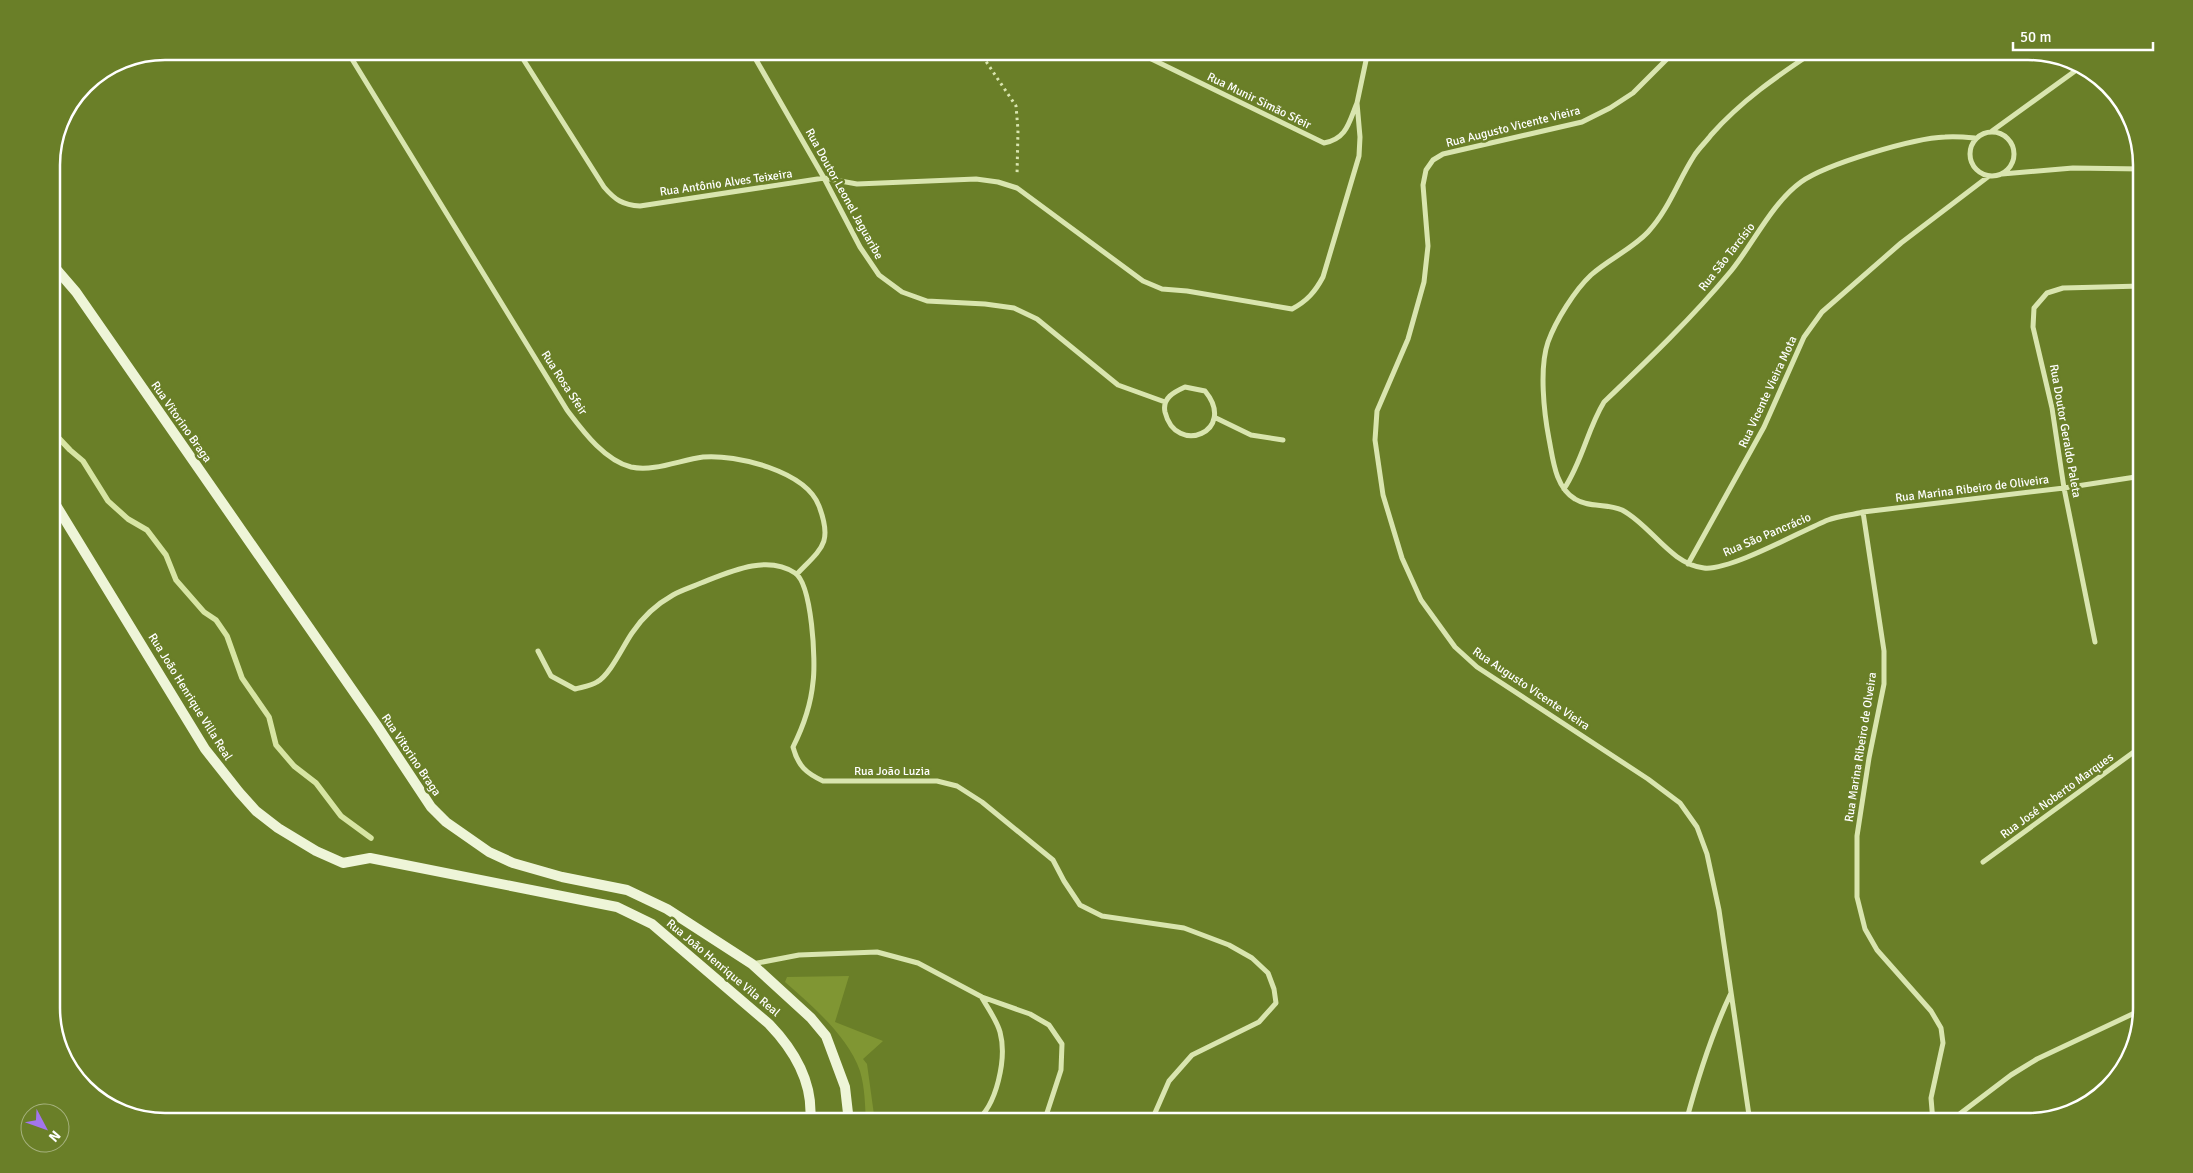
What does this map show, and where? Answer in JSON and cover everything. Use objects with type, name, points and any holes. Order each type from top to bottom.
[{"type":"main road","name":"Rua Vitorino Braga","points":[[60,273],[76,292],[376,724],[431,807],[446,822],[489,852],[513,863],[627,890],[667,909],[752,964],[811,1018],[826,1036],[845,1087],[848,1113]]},
{"type":"main road","name":"Rua João Henrique Villa Real","points":[[60,510],[205,749],[256,810],[278,828],[300,842],[343,863],[370,858],[558,896]]},
{"type":"main road","name":"Rua João Henrique Vila Real","points":[[558,896],[617,907],[652,924],[769,1024],[783,1037],[798,1063],[808,1090],[810,1113]]},
{"type":"street","name":"Rua Rosa Sfeir","points":[[353,60],[567,410],[581,428],[613,458],[632,467],[652,467],[704,457],[739,460],[773,469],[800,482],[811,491],[818,504],[826,528],[822,547],[797,574]]},
{"type":"street","name":"Rua Antônio Alves Teixeira","points":[[524,60],[604,187],[615,199],[626,205],[640,206],[824,178],[857,184],[976,179],[998,182],[1017,188]]},
{"type":"street","name":"Rua Doutor Leonel Jaguaribe","points":[[757,60],[824,178],[860,247],[879,275],[902,292],[927,301],[985,304],[1014,308],[1037,319],[1118,385],[1165,402]]},
{"type":"street","name":"Rua Munir Simão Sfeir","points":[[1153,60],[1324,143],[1336,141],[1344,132],[1357,103]]},
{"type":"street","points":[[1017,188],[1143,281],[1162,289],[1187,291],[1292,310],[1305,302],[1316,290],[1323,277],[1359,156],[1360,137],[1357,103],[1366,60]]},
{"type":"street","name":"Rua Augusto Vicente Vieira","points":[[1666,60],[1632,93],[1610,108],[1582,122],[1443,154],[1433,160],[1426,170],[1423,185],[1428,246],[1424,282],[1408,339],[1377,411],[1375,440],[1383,495],[1402,558],[1421,600],[1455,647],[1477,667],[1648,779],[1680,803],[1697,827],[1707,854],[1719,910],[1749,1113]]},
{"type":"street","points":[[1688,564],[1634,517],[1618,508],[1589,505],[1574,499],[1564,489],[1555,469],[1548,433],[1544,372],[1548,342],[1569,302],[1592,275],[1647,233],[1668,206],[1694,154],[1725,120],[1766,85],[1802,60]]},
{"type":"street","points":[[1992,131],[2075,71]]},
{"type":"street","points":[[2002,174],[2010,167],[2014,158],[2014,148],[2010,139],[2002,133],[1983,132],[1975,138],[1971,145],[1970,161],[1974,168],[1988,176],[2073,168],[2133,169]]},
{"type":"street","name":"Rua São Tarcísio","points":[[1564,489],[1576,472],[1594,418],[1604,402],[1699,309],[1733,269],[1784,198],[1802,182],[1864,155],[1944,136],[1975,138]]},
{"type":"street","name":"Rua Vicente Vieira Mota","points":[[1688,564],[1764,427],[1804,338],[1822,312],[1900,242],[1988,176]]},
{"type":"street","name":"Rua Doutor Geraldo Paleta","points":[[2095,642],[2064,488],[2052,408],[2033,327],[2034,308],[2047,294],[2063,288],[2133,286]]},
{"type":"street","points":[[1185,387],[1200,389],[1205,392],[1216,406],[1216,418],[1211,427],[1202,433],[1186,436],[1172,427],[1164,409],[1165,402],[1170,396],[1185,387]]},
{"type":"street","points":[[1216,418],[1240,431],[1283,440]]},
{"type":"street","name":"Rua Marina Ribeiro de Oliveira","points":[[1863,512],[2064,488],[2133,477]]},
{"type":"street","name":"Rua São Pancrácio","points":[[1688,564],[1706,568],[1731,564],[1832,519],[1863,512]]},
{"type":"street","name":"Rua Marina Ribeiro de Olveira","points":[[1863,512],[1884,651],[1884,684],[1869,758],[1858,836],[1857,897],[1865,928],[1877,950],[1931,1012],[1941,1028],[1942,1043],[1931,1098],[1933,1113]]},
{"type":"street","points":[[538,651],[551,676],[575,689],[598,682],[632,632],[649,613],[673,595],[734,570],[766,565],[783,566],[797,574]]},
{"type":"street","name":"Rua João Luzia","points":[[797,574],[805,587],[808,601],[814,681],[800,733],[793,747],[796,760],[807,774],[823,781],[937,781],[957,786],[982,802],[1054,860],[1064,881],[1080,905],[1102,916],[1184,928],[1229,945],[1252,958],[1268,973],[1274,989],[1276,1003],[1259,1022],[1192,1055],[1168,1081],[1155,1113]]},
{"type":"street","name":"Rua José Noberto Marques","points":[[1983,862],[2133,753]]},
{"type":"street","points":[[752,964],[799,955],[877,952],[918,963],[982,997],[1030,1014],[1049,1025],[1062,1044],[1061,1070],[1047,1113]]},
{"type":"street","points":[[1688,1113],[1703,1059],[1715,1026],[1731,992]]},
{"type":"street","points":[[982,997],[1000,1032],[1000,1077],[984,1113]]},
{"type":"street","points":[[1961,1113],[2011,1075],[2037,1059],[2133,1014]]},
{"type":"path","points":[[985,60],[1016,106],[1018,130],[1017,188]]},
{"type":"green space","points":[[849,976],[835,1022],[883,1041],[863,1059],[867,1064],[874,1113],[865,1113],[862,1077],[847,1046],[828,1022],[785,982],[787,977]]},
{"type":"waterway","points":[[60,439],[83,461],[108,501],[128,519],[147,530],[166,555],[176,580],[204,612],[216,620],[227,636],[242,678],[269,717],[276,745],[294,766],[316,783],[341,816],[371,838]]}]
